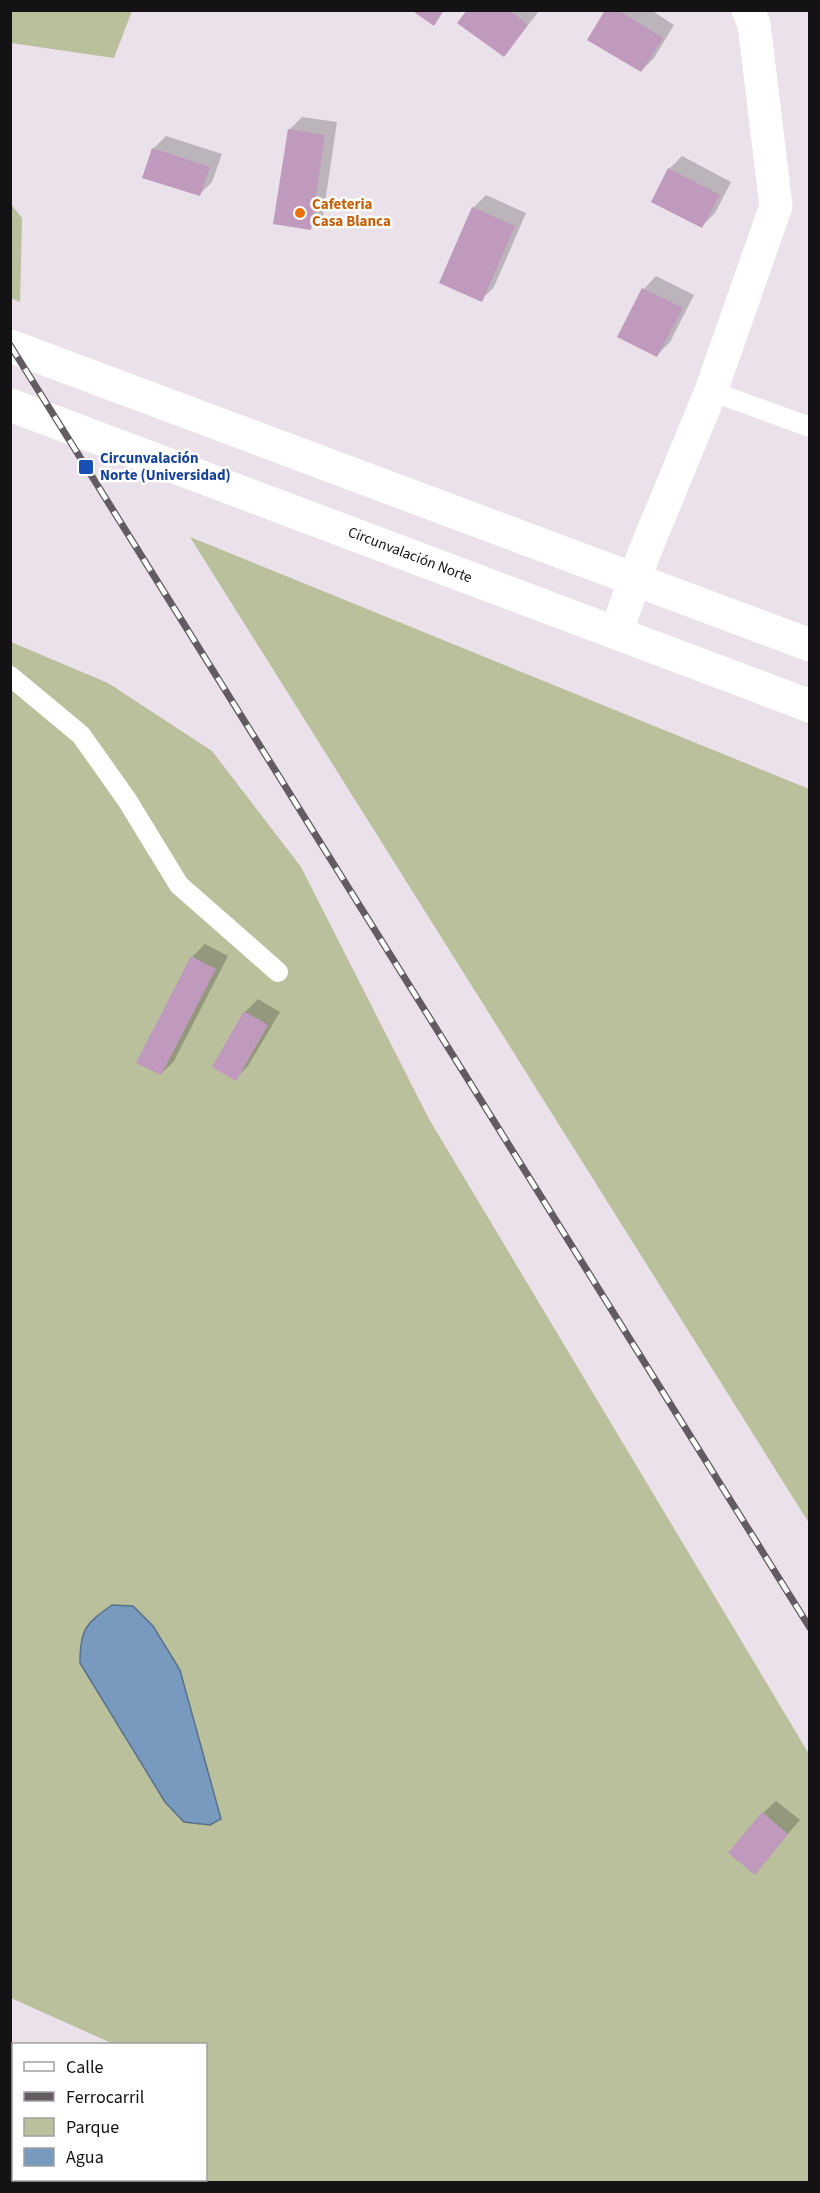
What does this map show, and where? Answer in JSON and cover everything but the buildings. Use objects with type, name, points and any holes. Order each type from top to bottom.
[{"type":"main road","points":[[616,633],[634,579],[711,391],[776,206],[754,24],[748,10]]},
{"type":"main road","points":[[10,346],[810,645]]},
{"type":"main road","name":"Circunvalación Norte","points":[[10,405],[810,706]]},
{"type":"lane","points":[[711,391],[810,428]]},
{"type":"lane","points":[[10,676],[81,735],[127,800],[179,885],[278,972]]},
{"type":"green space","points":[[11,10],[132,11],[114,58],[11,43]]},
{"type":"green space","points":[[10,203],[22,218],[20,302],[11,298]]},
{"type":"green space","points":[[190,537],[809,789],[809,1523]]},
{"type":"green space","points":[[11,642],[108,683],[212,751],[301,867],[429,1119],[809,1754],[809,2182],[48,2182],[207,2181],[207,2043],[109,2043],[11,1998]]},
{"type":"water","points":[[112,1605],[133,1606],[153,1626],[180,1670],[221,1819],[210,1825],[184,1822],[165,1802],[80,1663],[81,1643],[86,1629],[96,1617]]},
{"type":"railway","points":[[10,345],[810,1628]]},
{"type":"place","name":"Cafeteria Casa Blanca","points":[[300,213]]},
{"type":"place","name":"Circunvalación Norte (Universidad)","points":[[86,467]]}]
